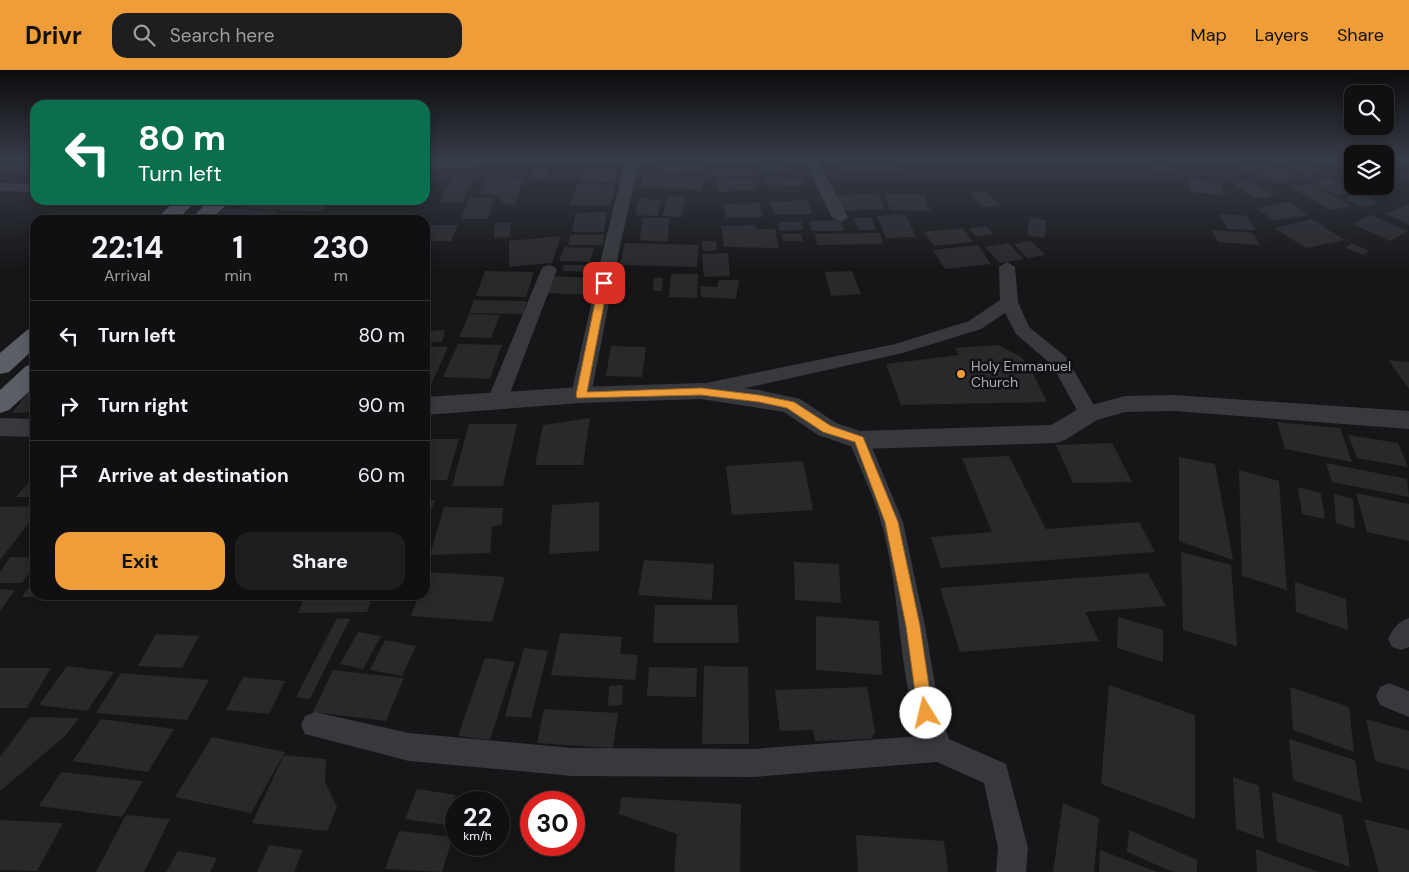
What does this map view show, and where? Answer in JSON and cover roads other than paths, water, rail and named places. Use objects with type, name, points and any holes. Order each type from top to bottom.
[{"type":"highway","points":[[171,215],[182,205]]},
{"type":"highway","points":[[204,215],[216,205]]},
{"type":"highway","points":[[0,366],[30,339]]},
{"type":"highway","points":[[0,404],[30,377]]},
{"type":"street","points":[[581,395],[624,196]]},
{"type":"street","points":[[829,196],[840,217]]},
{"type":"street","points":[[1007,267],[1009,302],[1022,330],[1058,361],[1089,414]]},
{"type":"street","points":[[497,401],[549,270]]},
{"type":"street","points":[[701,391],[897,349],[975,325],[1009,302]]},
{"type":"street","points":[[430,406],[581,395],[701,391],[759,398],[790,405],[827,429],[859,440],[1056,434],[1089,414],[1125,404],[1173,403],[1409,420]]},
{"type":"street","points":[[0,427],[30,428]]},
{"type":"street","points":[[859,440],[892,522],[913,626],[926,713],[938,748]]},
{"type":"street","points":[[315,725],[409,747],[572,762],[754,762],[938,748],[996,774],[1013,848],[1011,872]]},
{"type":"place","name":"Holy Emmanuel Church","points":[[961,374]]}]
